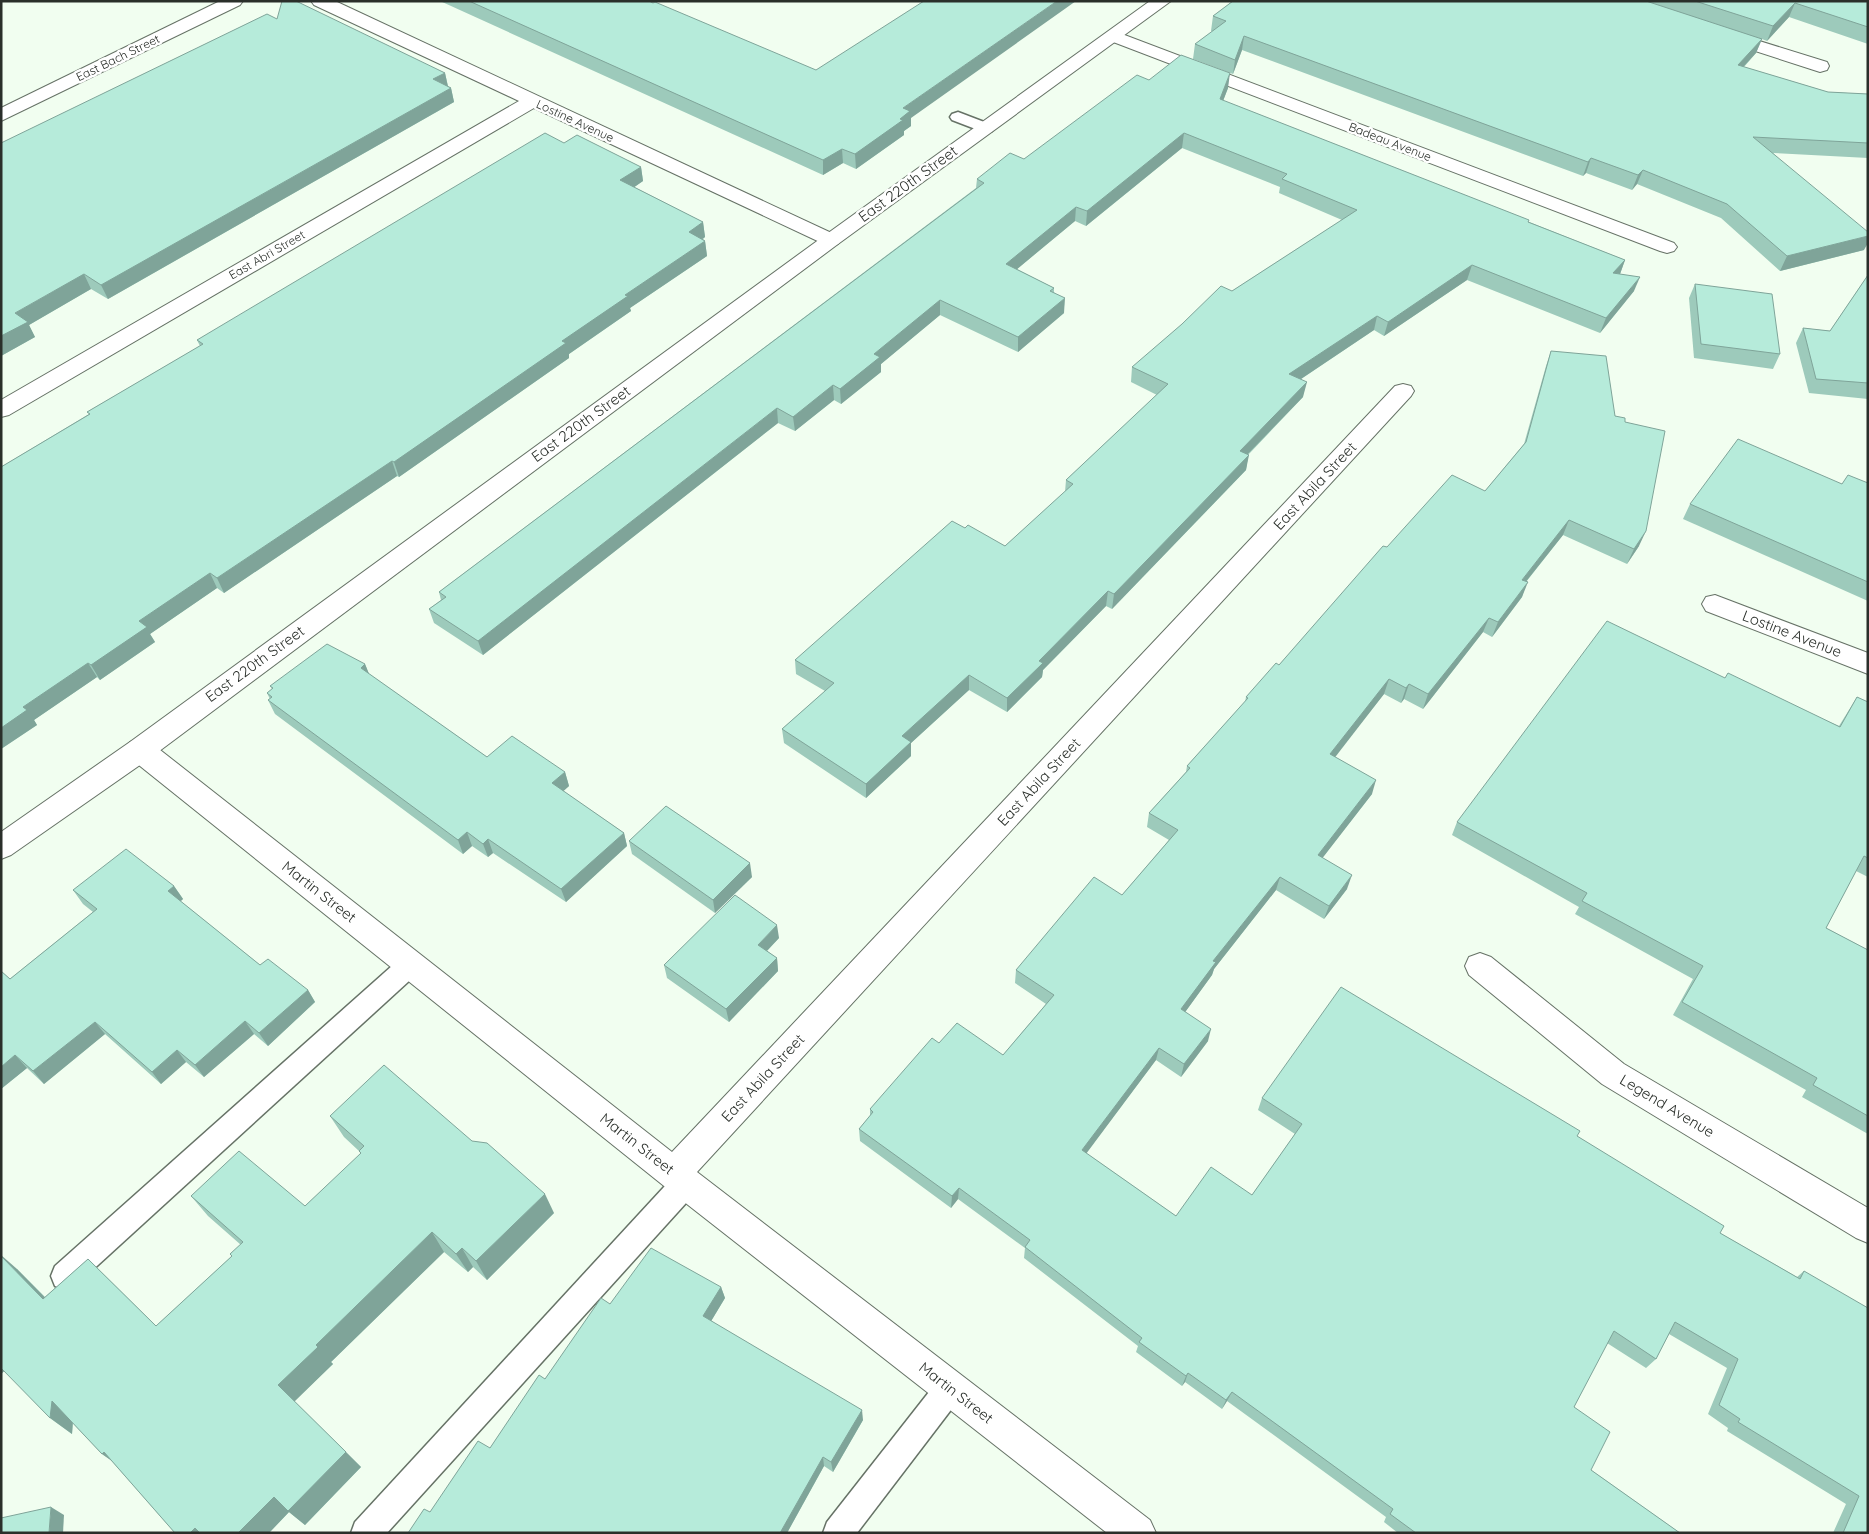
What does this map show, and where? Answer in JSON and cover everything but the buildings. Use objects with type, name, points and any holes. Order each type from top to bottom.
[{"type":"street","name":"East Bach Street","points":[[1,115],[234,1]]},
{"type":"street","name":"Lostine Avenue","points":[[320,1],[831,240]]},
{"type":"street","name":"East 220th Street","points":[[1,847],[140,750],[831,240],[1162,1]]},
{"type":"street","points":[[1706,29],[1820,66]]},
{"type":"street","name":"Badeau Avenue","points":[[1114,36],[1667,247]]},
{"type":"street","name":"East Abri Street","points":[[1,410],[532,101]]},
{"type":"street","name":"East Abila Street","points":[[680,1178],[1403,391]]},
{"type":"street","name":"Lostine Avenue","points":[[1715,604],[1868,664]]},
{"type":"street","name":"Martin Street","points":[[140,750],[680,1178],[1137,1533]]},
{"type":"street","name":"Legend Avenue","points":[[1480,966],[1613,1074],[1868,1227]]},
{"type":"lane","points":[[958,117],[986,128]]},
{"type":"lane","points":[[65,1276],[411,964]]},
{"type":"lane","points":[[366,1533],[680,1178]]},
{"type":"lane","points":[[838,1533],[950,1388]]}]
